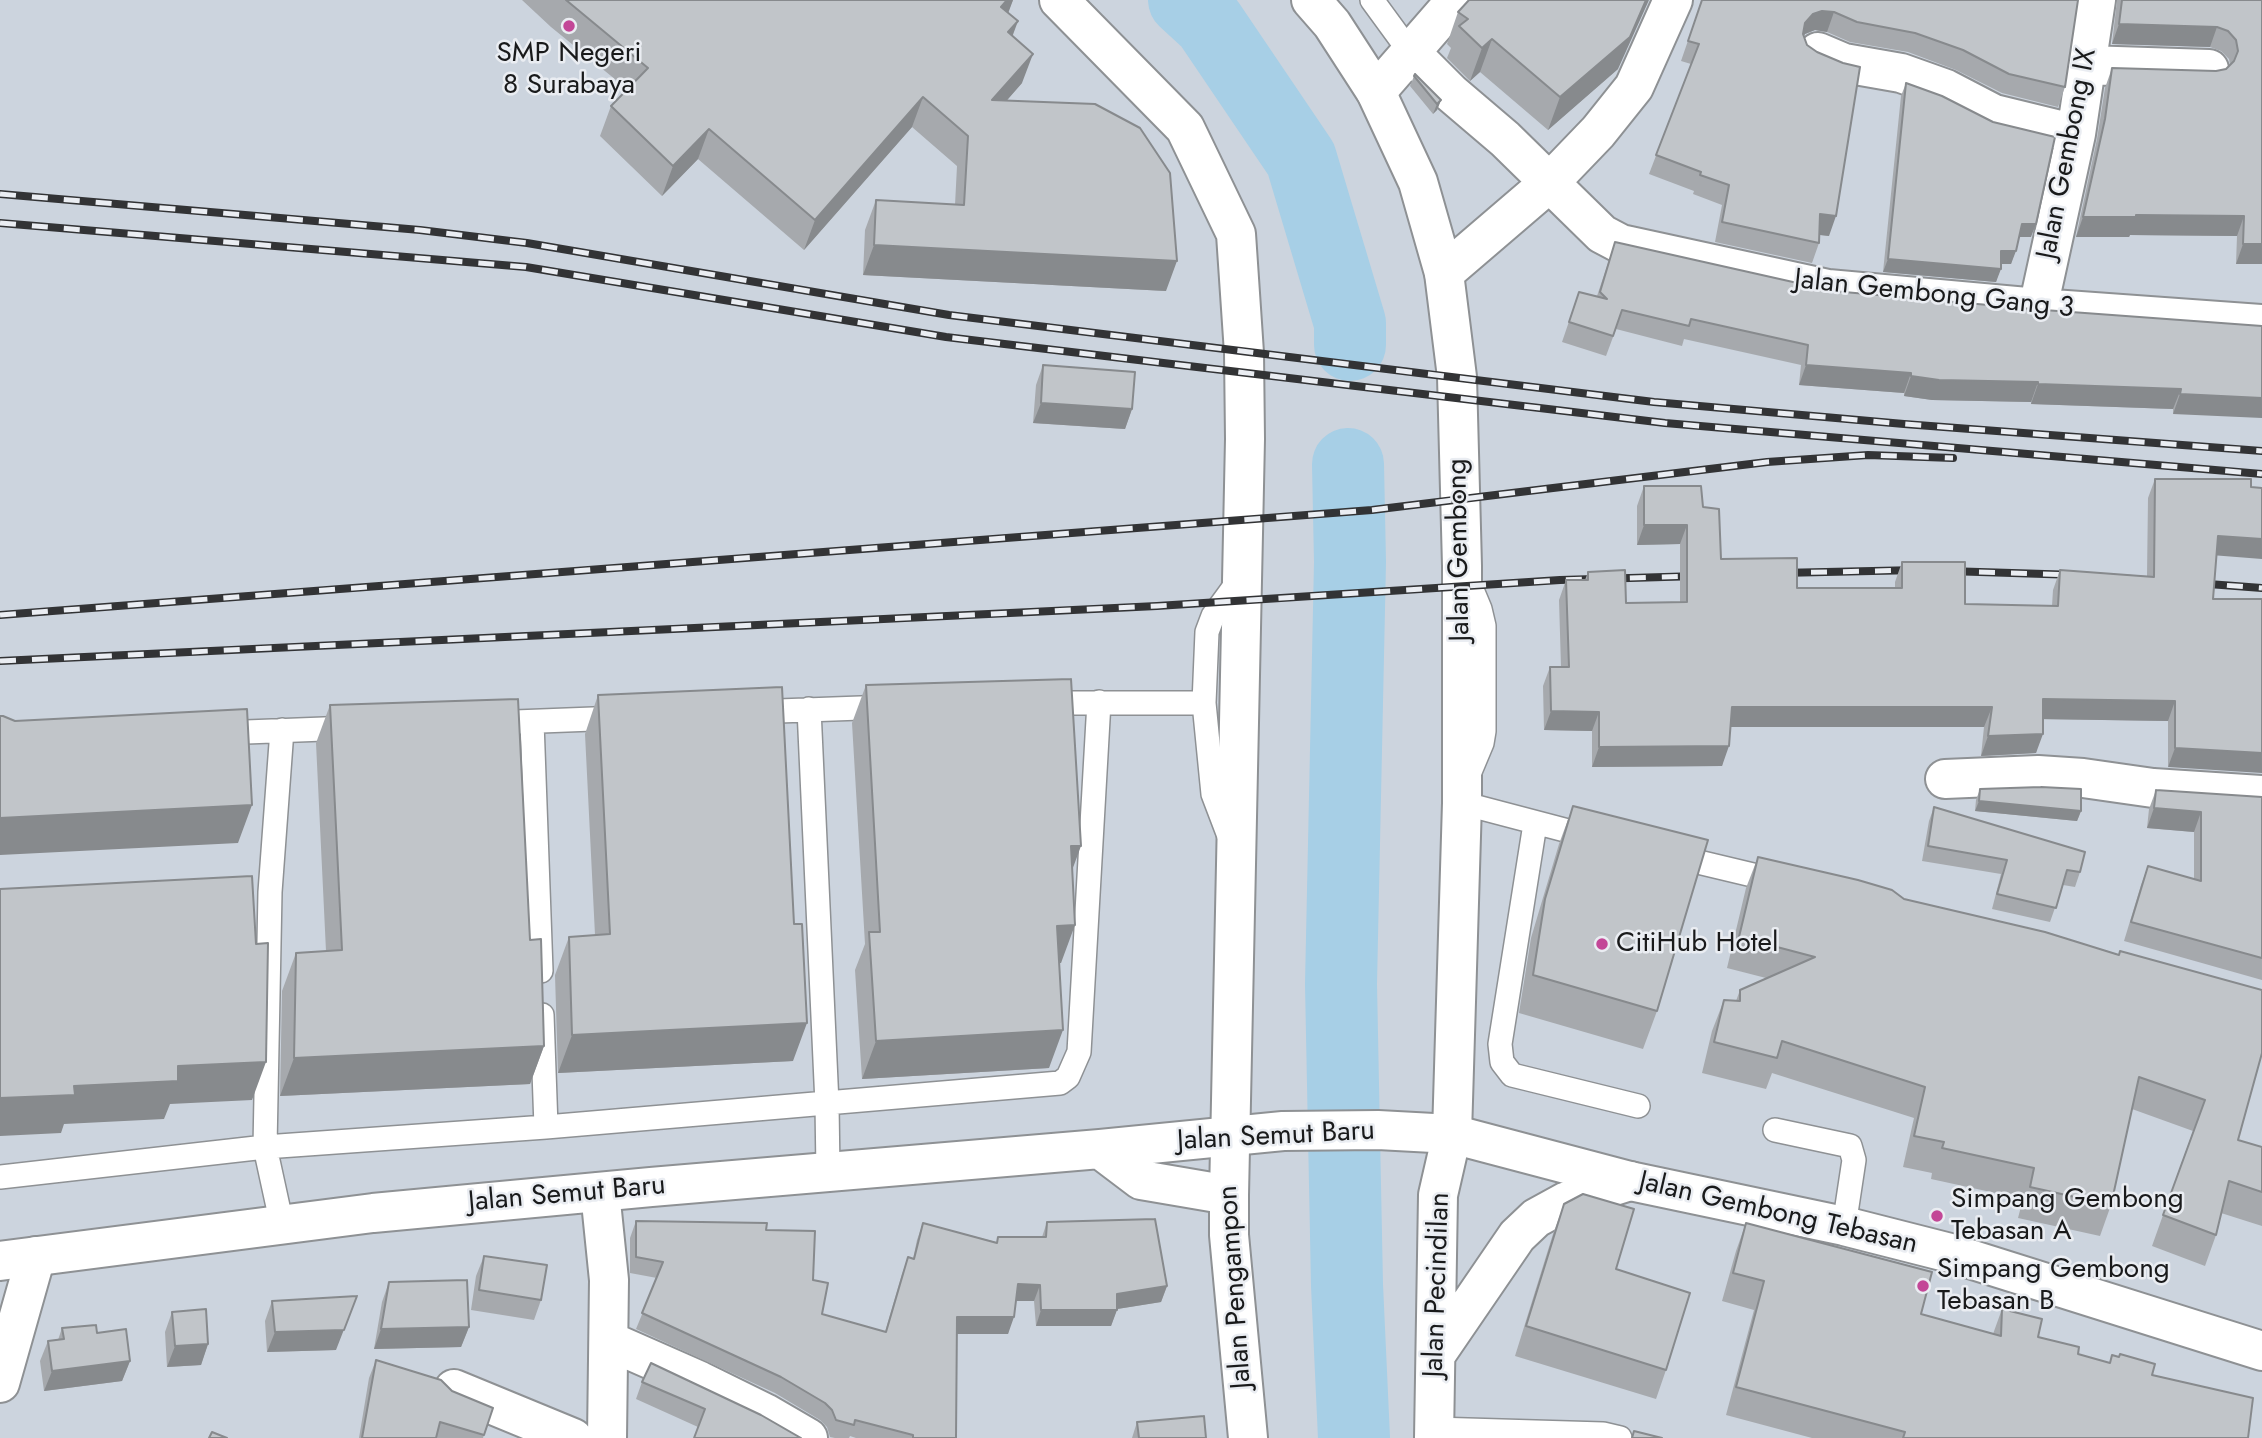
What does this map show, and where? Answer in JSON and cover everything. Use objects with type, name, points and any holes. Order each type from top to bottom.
[{"type":"street","points":[[1059,0],[1185,128],[1236,234],[1245,373],[1244,574],[1229,1135]]},
{"type":"street","name":"Jalan Gembong","points":[[1311,0],[1332,24],[1376,92],[1418,182],[1444,273],[1457,377],[1462,566],[1462,797],[1452,1134]]},
{"type":"street","points":[[1376,92],[1456,0]]},
{"type":"street","points":[[1444,273],[1549,183],[1598,132],[1634,88],[1673,0]]},
{"type":"street","name":"Jalan Gembong IX","points":[[2038,308],[2076,134],[2096,0]]},
{"type":"street","name":"Jalan Gembong Gang 3","points":[[1410,52],[1451,93],[1505,139],[1602,234],[1621,244],[1828,289],[2262,324]]},
{"type":"street","points":[[1818,52],[1844,63],[1901,73],[1947,89],[1994,114],[2076,134]]},
{"type":"street","points":[[2086,65],[2208,69]]},
{"type":"street","points":[[1945,779],[2038,775],[2153,788],[2262,795]]},
{"type":"street","name":"Jalan Semut Baru","points":[[0,1383],[18,1259],[373,1213],[1100,1149],[1229,1135],[1283,1131],[1378,1130],[1452,1134]]},
{"type":"street","name":"Jalan Gembong Tebasan","points":[[1452,1134],[1630,1181],[1844,1226],[1954,1254],[2262,1351]]},
{"type":"street","name":"Jalan Pecindilan","points":[[1434,1434],[1438,1195],[1452,1134]]},
{"type":"street","name":"Jalan Pengampon","points":[[1229,1135],[1229,1235],[1248,1438]]},
{"type":"street","name":"Jalan Semut Baru","points":[[1100,1149],[1141,1180],[1229,1195]]},
{"type":"street","points":[[1437,1353],[1517,1236],[1536,1218],[1567,1201],[1630,1181]]},
{"type":"street","points":[[600,1192],[609,1280],[607,1438]]},
{"type":"street","points":[[609,1341],[711,1386],[808,1438]]},
{"type":"street","points":[[454,1389],[573,1438]]},
{"type":"lane","points":[[1372,0],[1410,52]]},
{"type":"lane","points":[[1236,852],[1213,794],[1204,703],[1208,632],[1213,616],[1244,574]]},
{"type":"lane","points":[[0,1177],[265,1147],[546,1127],[1060,1083],[1068,1077],[1079,1052],[1099,702]]},
{"type":"lane","points":[[1016,704],[1204,703]]},
{"type":"lane","points":[[726,713],[905,707]]},
{"type":"lane","points":[[809,709],[828,1172]]},
{"type":"lane","points":[[463,724],[643,717]]},
{"type":"lane","points":[[533,722],[546,1127]]},
{"type":"lane","points":[[201,734],[365,727]]},
{"type":"lane","points":[[282,730],[270,892],[265,1147],[282,1225]]},
{"type":"lane","points":[[1462,797],[1535,824],[1616,842]]},
{"type":"lane","points":[[1535,824],[1502,1030],[1502,1062],[1512,1075],[1638,1106]]},
{"type":"lane","points":[[1656,852],[1804,887]]},
{"type":"lane","points":[[243,893],[270,892]]},
{"type":"lane","points":[[1775,1130],[1850,1146],[1854,1160],[1844,1226]]},
{"type":"lane","points":[[1434,1434],[1609,1437]]},
{"type":"shaded area","points":[[0,0],[2262,0],[2262,1438],[0,1438]]},
{"type":"building","points":[[566,0],[1007,0],[1001,7],[1018,21],[1008,32],[1033,54],[992,100],[1095,104],[1140,128],[1170,173],[1177,261],[874,245],[876,200],[964,205],[968,136],[923,97],[815,220],[709,129],[673,166],[611,106],[648,68]]},
{"type":"building","points":[[1469,0],[1646,0],[1630,37],[1560,97],[1492,39],[1482,48],[1459,26],[1468,19],[1458,12]]},
{"type":"building","points":[[1702,0],[2078,0],[2065,87],[2009,74],[1963,50],[1915,33],[1857,22],[1834,12],[1822,11],[1813,14],[1805,23],[1803,34],[1807,45],[1843,63],[1860,67],[1836,216],[1820,214],[1819,243],[1722,222],[1729,185],[1656,155],[1699,44],[1688,41]]},
{"type":"building","points":[[2122,0],[2262,0],[2262,244],[2243,244],[2244,216],[2083,217],[2105,119],[2112,68],[2216,71],[2226,69],[2234,61],[2238,51],[2236,40],[2228,31],[2217,27],[2119,24]]},
{"type":"building","points":[[1415,74],[1441,100],[1437,104],[1414,76]]},
{"type":"building","points":[[1906,83],[1942,96],[1993,122],[2055,137],[2036,224],[2022,224],[2016,251],[2001,251],[2001,269],[1888,259]]},
{"type":"building","points":[[1615,242],[1833,291],[2262,326],[2262,398],[2180,394],[2181,389],[1939,380],[1911,376],[1911,373],[1806,365],[1808,345],[1691,319],[1689,326],[1622,310],[1613,336],[1569,322],[1579,292],[1607,299],[1600,292]]},
{"type":"building","points":[[1043,365],[1135,372],[1132,409],[1041,403]]},
{"type":"building","points":[[2155,479],[2251,479],[2251,487],[2262,488],[2262,539],[2218,536],[2213,599],[2262,599],[2262,753],[2175,748],[2175,701],[2043,699],[2043,734],[1988,736],[1992,707],[1732,707],[1729,746],[1599,747],[1599,712],[1551,711],[1550,667],[1569,667],[1566,580],[1588,580],[1588,572],[1625,570],[1626,603],[1687,602],[1687,525],[1644,525],[1644,486],[1701,486],[1703,507],[1719,509],[1721,559],[1797,558],[1797,588],[1902,588],[1902,562],[1965,562],[1965,604],[2058,606],[2060,570],[2154,577]]},
{"type":"building","points":[[1071,679],[1081,846],[1071,846],[1075,925],[1057,926],[1063,1030],[876,1041],[869,932],[880,932],[866,685]]},
{"type":"building","points":[[782,687],[794,924],[802,924],[807,1023],[572,1035],[569,937],[610,934],[598,695]]},
{"type":"building","points":[[518,699],[530,940],[541,939],[544,1046],[294,1058],[296,953],[342,950],[330,705]]},
{"type":"building","points":[[247,709],[252,805],[0,818],[0,716],[15,721]]},
{"type":"building","points":[[1980,789],[2081,789],[2081,811],[1979,801]]},
{"type":"building","points":[[2156,790],[2262,797],[2262,958],[2131,922],[2148,866],[2201,881],[2201,812],[2154,808]]},
{"type":"building","name":"CitiHub Hotel","points":[[1573,806],[1708,840],[1657,1011],[1533,975],[1545,899]]},
{"type":"building","points":[[1934,807],[2085,852],[2080,872],[2067,870],[2056,908],[1997,894],[2007,860],[1928,846]]},
{"type":"building","points":[[1758,857],[1858,880],[1892,890],[1904,899],[2045,932],[2119,955],[2120,951],[2262,990],[2262,1053],[2238,1140],[2262,1147],[2262,1192],[2229,1181],[2216,1235],[2163,1215],[2205,1100],[2139,1077],[2111,1205],[2030,1187],[2034,1168],[1942,1148],[1944,1142],[1914,1136],[1925,1087],[1782,1041],[1777,1058],[1714,1042],[1724,1000],[1740,1001],[1740,990],[1815,957],[1739,937]]},
{"type":"building","points":[[252,876],[256,944],[268,943],[266,1062],[178,1066],[178,1081],[74,1086],[75,1095],[0,1098],[0,889]]},
{"type":"building","points":[[1583,1194],[1634,1209],[1616,1269],[1690,1293],[1666,1370],[1526,1326],[1564,1204]]},
{"type":"building","points":[[1155,1219],[1167,1286],[1117,1294],[1117,1310],[1041,1310],[1040,1285],[1018,1284],[1014,1317],[957,1317],[956,1438],[913,1438],[913,1435],[855,1420],[854,1425],[836,1420],[825,1403],[781,1377],[642,1313],[663,1262],[636,1257],[636,1221],[767,1223],[766,1230],[815,1231],[813,1280],[828,1283],[822,1314],[886,1332],[908,1257],[914,1259],[923,1223],[997,1243],[998,1237],[1046,1237],[1047,1222]]},
{"type":"building","points":[[1746,1223],[1932,1272],[1921,1314],[2001,1336],[2002,1309],[2042,1319],[2038,1337],[2079,1347],[2078,1354],[2110,1363],[2112,1355],[2119,1357],[2120,1354],[2155,1364],[2152,1375],[2253,1398],[2248,1438],[1903,1438],[1905,1432],[1736,1387],[1764,1281],[1733,1273]]},
{"type":"building","points":[[484,1256],[547,1265],[541,1300],[479,1290]]},
{"type":"building","points":[[467,1280],[469,1327],[381,1329],[389,1282]]},
{"type":"building","points":[[357,1296],[344,1330],[275,1332],[272,1301]]},
{"type":"building","points":[[206,1309],[208,1344],[175,1346],[172,1312]]},
{"type":"building","points":[[96,1325],[97,1333],[126,1329],[130,1361],[52,1371],[48,1341],[64,1339],[62,1328]]},
{"type":"building","points":[[376,1360],[441,1380],[452,1391],[493,1408],[484,1435],[440,1422],[436,1438],[362,1438]]},
{"type":"building","points":[[651,1363],[761,1415],[801,1438],[694,1438],[705,1409],[642,1382]]},
{"type":"building","points":[[1204,1416],[1206,1438],[1139,1438],[1137,1422]]},
{"type":"building","points":[[1634,1431],[1662,1438],[1632,1438]]},
{"type":"building","points":[[212,1432],[227,1438],[209,1438]]},
{"type":"waterway","points":[[1184,0],[1209,23],[1301,159],[1350,323],[1350,345]]},
{"type":"waterway","points":[[1348,464],[1350,562],[1341,984],[1347,1285],[1354,1438]]},
{"type":"railway","points":[[0,194],[420,230],[527,243],[949,315],[1654,402],[2262,451]]},
{"type":"railway","points":[[0,223],[526,267],[946,337],[1665,423],[2262,474]]},
{"type":"railway","points":[[0,615],[1372,510],[1767,462],[1868,455],[1953,458]]},
{"type":"railway","points":[[1779,573],[1919,570]]},
{"type":"railway","points":[[1947,571],[2077,575]]},
{"type":"railway","points":[[0,661],[1157,606],[1560,580],[1699,576]]},
{"type":"railway","points":[[2195,583],[2262,588]]},
{"type":"place","name":"SMP Negeri 8 Surabaya","points":[[569,26]]},
{"type":"place","name":"CitiHub Hotel","points":[[1602,944]]},
{"type":"place","name":"Simpang Gembong Tebasan A","points":[[1937,1216]]},
{"type":"place","name":"Simpang Gembong Tebasan B","points":[[1923,1286]]}]
